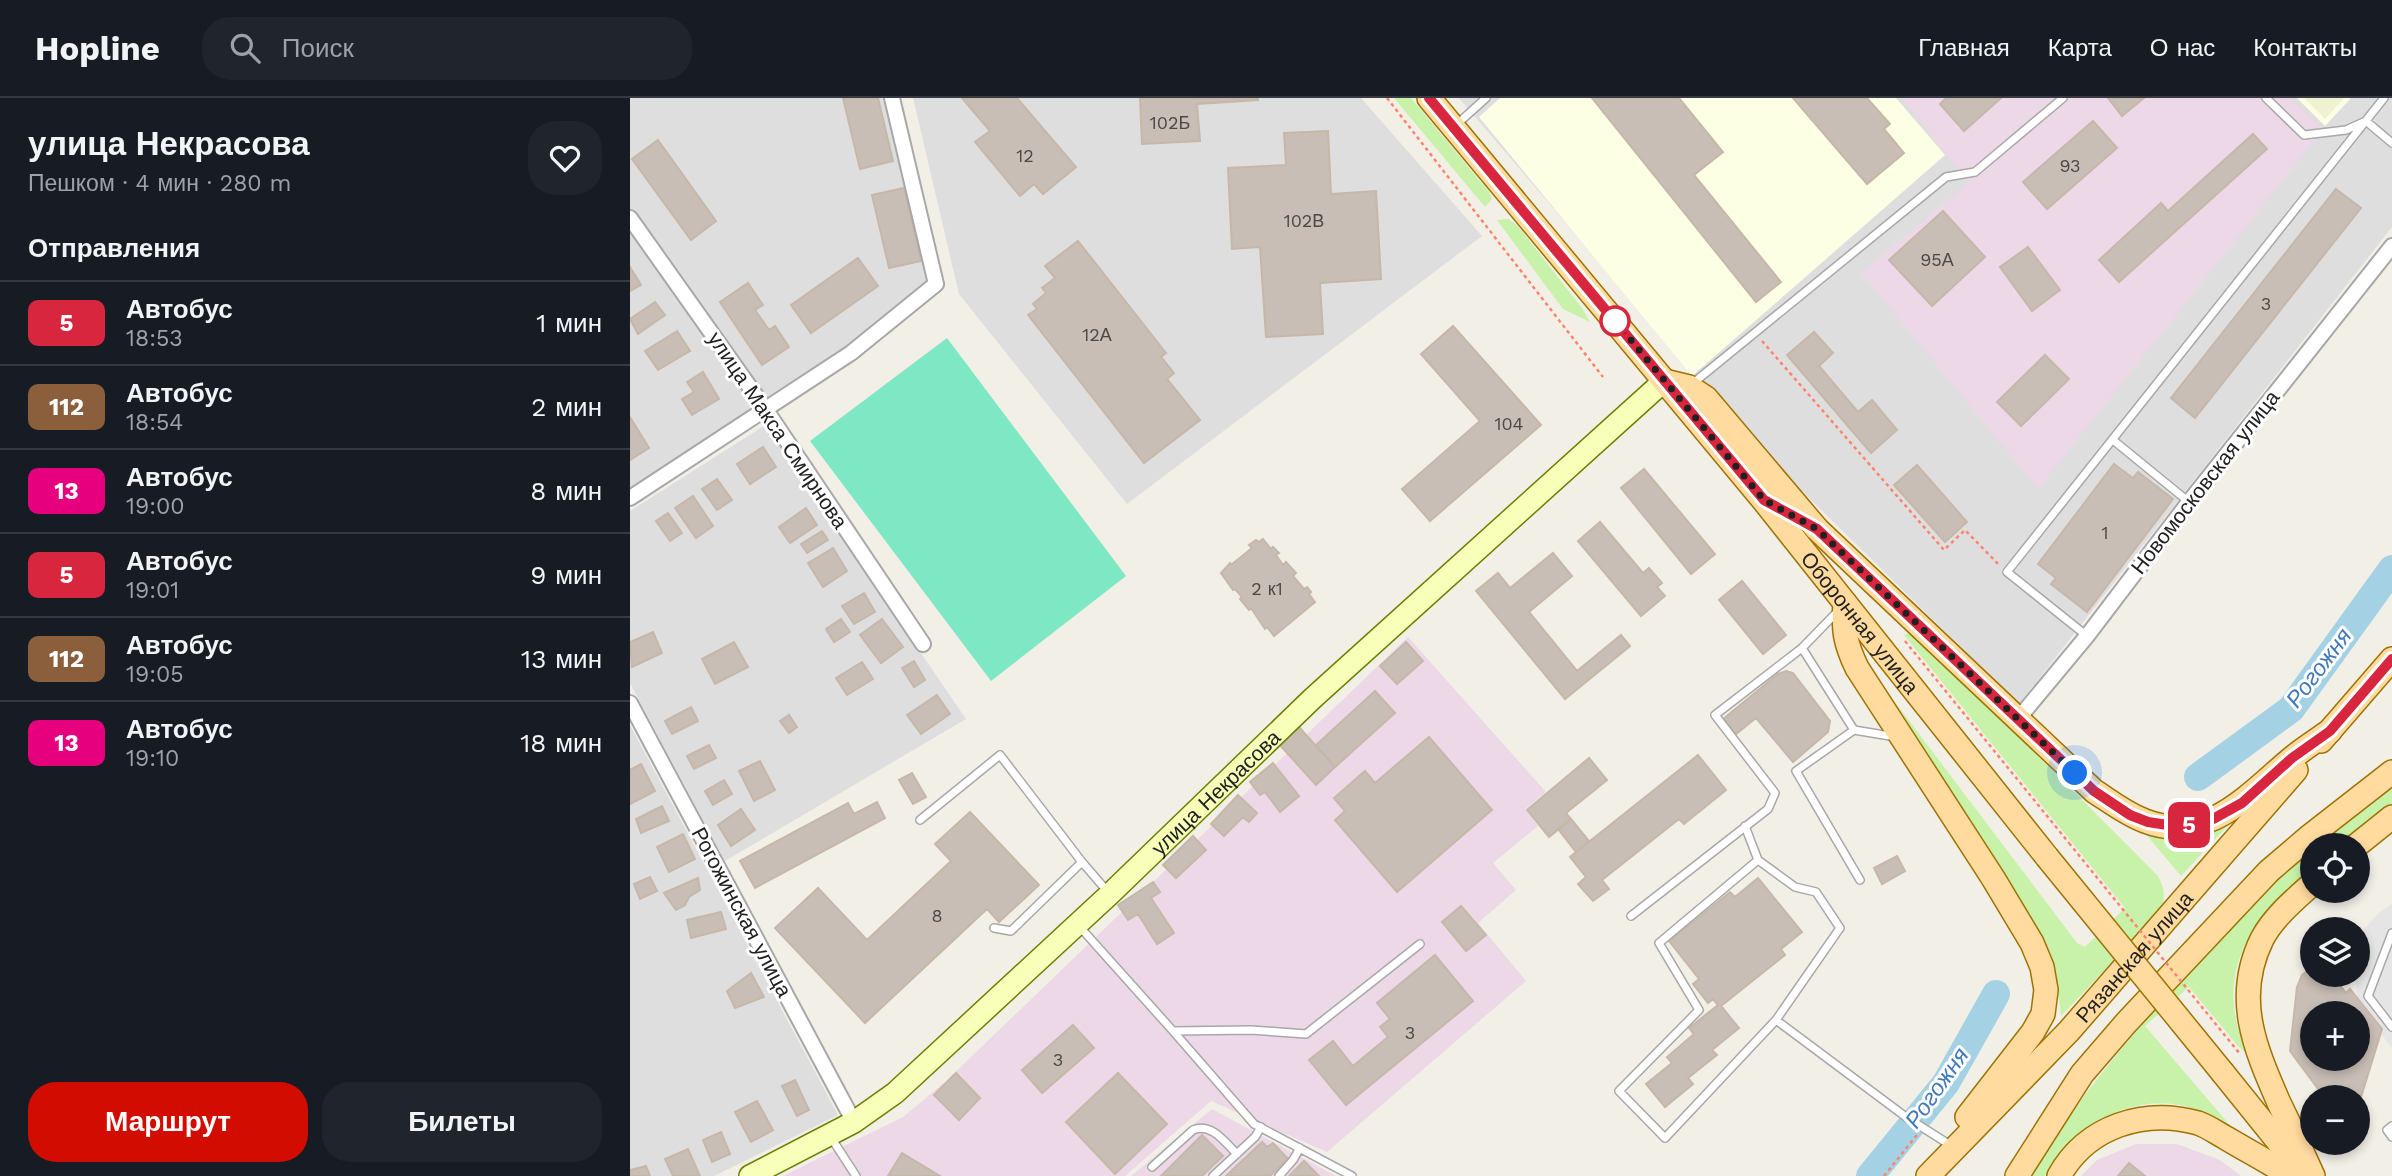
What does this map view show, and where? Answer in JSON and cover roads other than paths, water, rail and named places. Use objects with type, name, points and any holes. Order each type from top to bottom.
[{"type":"main road","name":"Оборонная улица","points":[[1429,98],[1677,388],[2047,857],[2307,1176]]},
{"type":"main road","points":[[1677,388],[1706,398],[1817,529],[2094,791],[2130,815],[2148,822],[2174,826],[2200,823],[2228,812],[2242,803],[2292,758],[2330,731],[2392,659]]},
{"type":"main road","points":[[1764,500],[1817,529],[1839,595],[1847,648],[1900,737],[1993,878],[2032,943],[2042,967],[2046,990],[2043,1014],[2033,1032],[1947,1143],[1927,1176]]},
{"type":"main road","name":"Рязанская улица","points":[[1927,1176],[2069,1031],[2330,731]]},
{"type":"main road","name":"Рязанская улица","points":[[2017,1176],[2082,1074],[2126,1023],[2269,871],[2392,772]]},
{"type":"main road","points":[[2370,835],[2392,817]]},
{"type":"main road","points":[[2300,895],[2282,912],[2263,937],[2250,967],[2247,998],[2252,1037],[2259,1059],[2313,1176]]},
{"type":"main road","points":[[2059,1176],[2084,1146],[2109,1128],[2127,1121],[2164,1117],[2200,1124],[2291,1176]]},
{"type":"street","points":[[630,498],[851,353],[936,284],[892,98]]},
{"type":"street","name":"улица Макса Смирнова","points":[[630,218],[766,410],[923,644]]},
{"type":"street","name":"Новомосковская улица","points":[[2018,719],[2087,636],[2189,502],[2392,246]]},
{"type":"street","name":"улица Некрасова","points":[[750,1176],[776,1168],[854,1122],[895,1093],[1110,894],[1313,698],[1677,388]]},
{"type":"street","name":"Рогожинская улица","points":[[630,703],[854,1122]]},
{"type":"lane","points":[[1453,128],[1486,98]]},
{"type":"lane","points":[[1677,388],[1755,333],[1946,177],[1975,172],[2063,98]]},
{"type":"lane","points":[[2266,98],[2304,135],[2346,130],[2366,121]]},
{"type":"lane","points":[[2087,636],[2007,572],[2384,98]]},
{"type":"lane","points":[[2366,121],[2392,143]]},
{"type":"lane","points":[[2113,440],[2189,502]]},
{"type":"lane","points":[[1631,916],[1768,809],[1775,793],[1715,715],[1802,648],[1839,595]]},
{"type":"lane","points":[[1802,648],[1854,730]]},
{"type":"lane","points":[[1860,880],[1796,771],[1854,730],[1900,737]]},
{"type":"lane","points":[[920,820],[1000,755],[1082,863],[1110,894]]},
{"type":"lane","points":[[1745,826],[1758,860],[1795,887],[1816,892],[1840,928],[1776,1020],[1665,1138],[1619,1091],[1699,1010],[1659,943],[1758,860]]},
{"type":"lane","points":[[994,928],[1011,931],[1082,863]]},
{"type":"lane","points":[[1077,925],[1254,1124],[1348,1175]]},
{"type":"lane","points":[[2392,933],[2368,996],[2392,1027]]},
{"type":"lane","points":[[1173,1031],[1251,1030],[1306,1034],[1420,944]]},
{"type":"lane","points":[[1776,1020],[1906,1117],[1947,1143]]},
{"type":"lane","points":[[2392,1126],[2387,1130],[2392,1137]]},
{"type":"lane","points":[[1153,1167],[1199,1127],[1213,1131],[1237,1154]]},
{"type":"lane","points":[[1213,1176],[1261,1127]]},
{"type":"lane","points":[[830,1135],[856,1176]]},
{"type":"lane","points":[[1279,1176],[1300,1148]]},
{"type":"waterway","name":"Рогожня","points":[[2198,777],[2291,709],[2392,569]]},
{"type":"waterway","name":"Рогожня","points":[[1870,1176],[1946,1083],[1996,994]]}]
